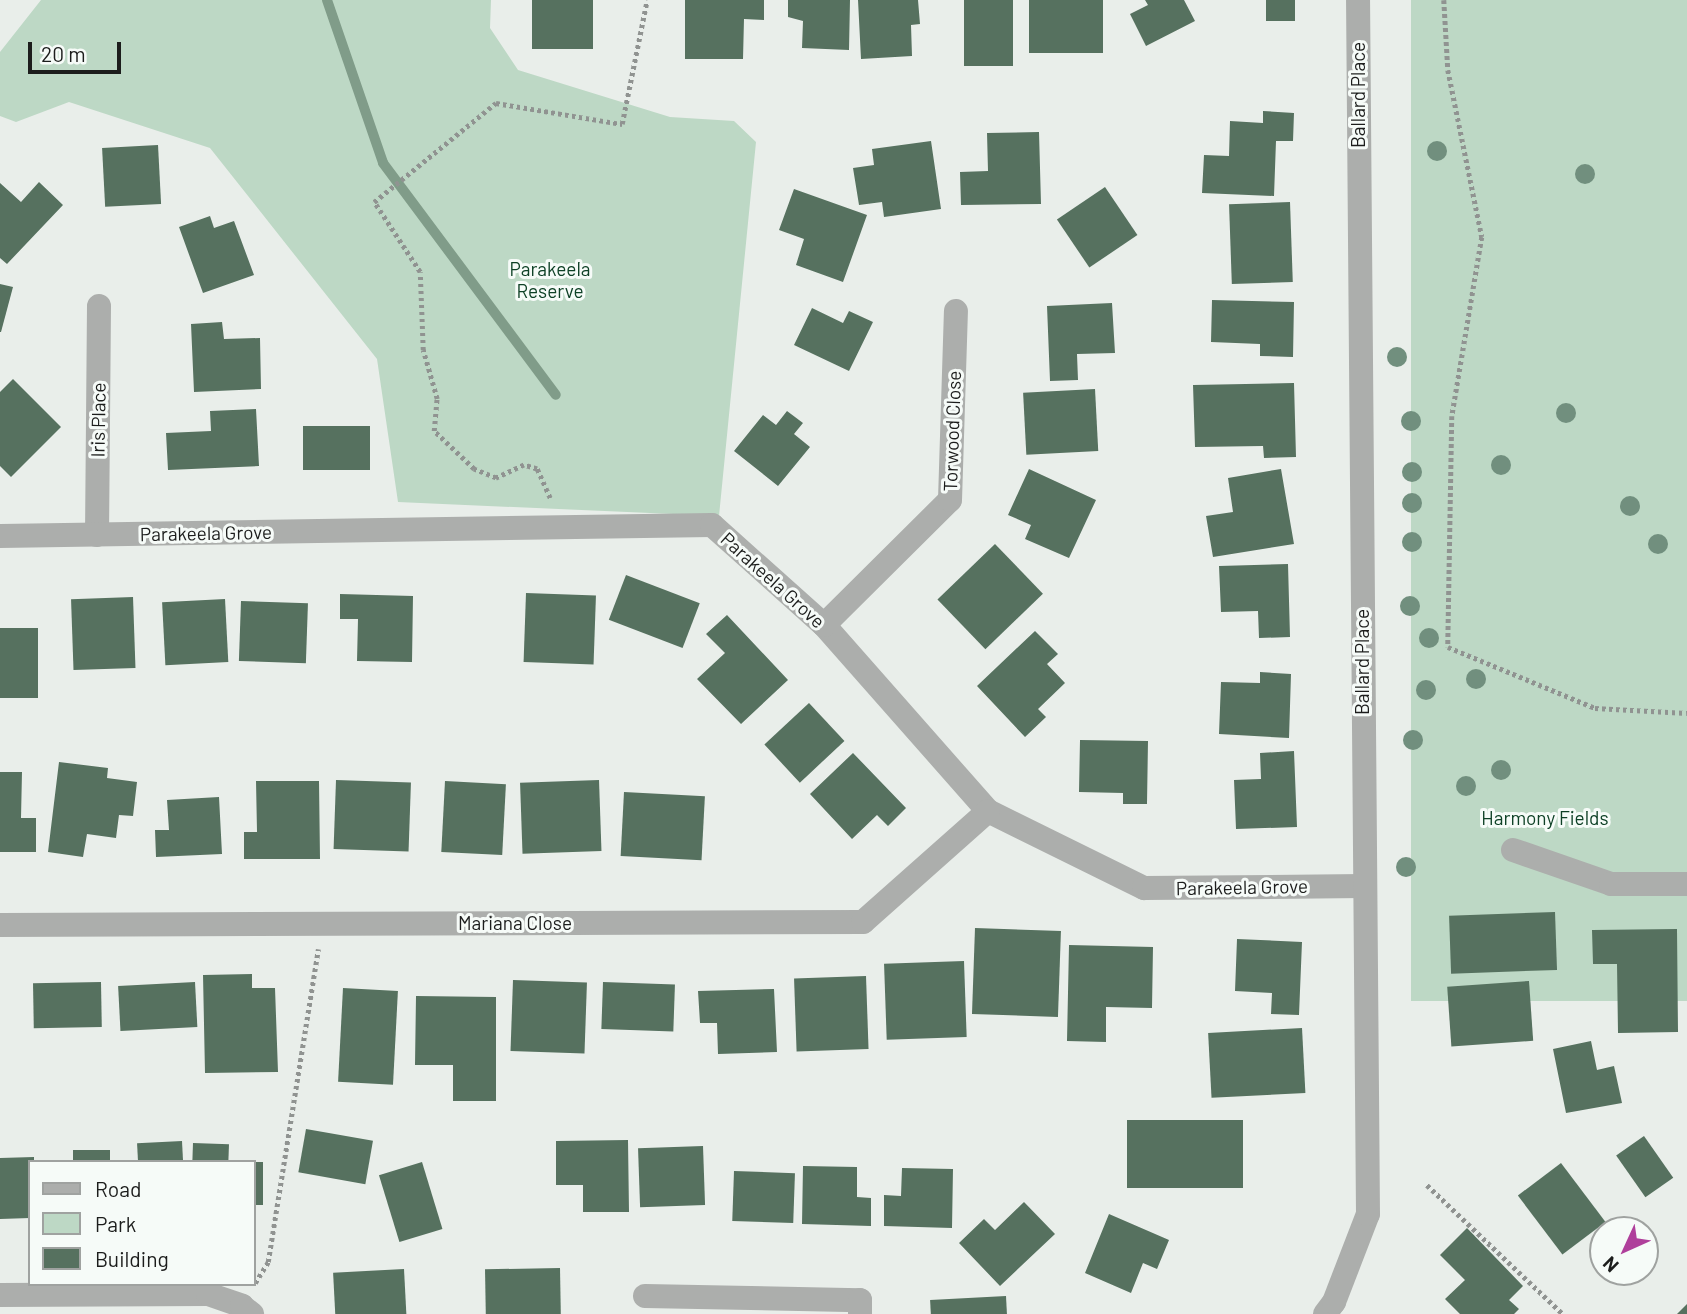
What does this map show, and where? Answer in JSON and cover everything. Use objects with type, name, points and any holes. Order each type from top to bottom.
[{"type":"street","name":"Ballard Place","points":[[1325,1314],[1334,1302],[1368,1214],[1358,0]]},
{"type":"street","name":"Iris Place","points":[[97,535],[99,306]]},
{"type":"street","name":"Torwood Close","points":[[824,625],[950,500],[956,312]]},
{"type":"street","name":"Parakeela Grove","points":[[0,536],[712,525],[824,625],[988,811],[1144,888],[1364,886]]},
{"type":"street","name":"Mariana Close","points":[[0,925],[863,922],[988,811]]},
{"type":"street","points":[[1513,850],[1611,884],[1687,884]]},
{"type":"street","points":[[0,1295],[208,1294],[247,1310]]},
{"type":"street","points":[[645,1296],[860,1300],[860,1314]]},
{"type":"path","points":[[550,498],[537,469],[524,465],[496,478],[474,469],[434,431],[437,399],[423,350],[421,272],[374,202],[496,103],[622,124],[647,0]]},
{"type":"path","points":[[1444,0],[1448,70],[1482,237],[1452,416],[1448,647],[1595,708],[1687,713]]},
{"type":"path","points":[[247,1310],[268,1262],[318,953],[318,924]]},
{"type":"path","points":[[1427,1185],[1563,1314]]},
{"type":"green space","name":"Parakeela Reserve","points":[[41,0],[491,0],[490,28],[518,70],[670,117],[734,121],[756,142],[719,516],[398,502],[377,359],[210,148],[69,102],[16,122],[0,116],[0,52]]},
{"type":"green space","name":"Harmony Fields","points":[[1411,0],[1687,0],[1687,1001],[1411,1001]]},
{"type":"building","points":[[532,0],[593,0],[593,49],[532,49]]},
{"type":"building","points":[[685,0],[764,0],[764,20],[744,19],[743,59],[685,59]]},
{"type":"building","points":[[788,0],[850,0],[849,50],[802,48],[803,21],[788,17]]},
{"type":"building","points":[[858,0],[918,0],[920,24],[911,25],[912,56],[861,59]]},
{"type":"building","points":[[964,0],[1013,0],[1013,66],[964,66]]},
{"type":"building","points":[[1029,0],[1103,0],[1103,53],[1029,53]]},
{"type":"building","points":[[1145,0],[1184,0],[1195,21],[1146,46],[1130,14],[1148,5]]},
{"type":"building","points":[[1266,0],[1295,0],[1295,21],[1266,21]]},
{"type":"building","points":[[1263,111],[1294,113],[1293,141],[1276,141],[1274,196],[1202,193],[1204,155],[1229,156],[1230,121],[1263,123]]},
{"type":"building","points":[[1039,132],[1041,204],[961,205],[960,172],[988,171],[987,133]]},
{"type":"building","points":[[931,141],[941,209],[884,217],[882,202],[859,205],[853,168],[874,165],[872,149]]},
{"type":"building","points":[[158,145],[161,204],[105,207],[102,148]]},
{"type":"building","points":[[39,182],[63,205],[7,264],[0,258],[0,183],[21,202]]},
{"type":"building","points":[[1105,187],[1137,235],[1089,268],[1057,219]]},
{"type":"building","points":[[794,189],[867,215],[843,282],[796,265],[804,239],[779,230]]},
{"type":"building","points":[[1290,202],[1293,282],[1232,284],[1229,204]]},
{"type":"building","points":[[210,216],[214,228],[234,221],[254,275],[203,293],[179,227]]},
{"type":"building","points":[[0,284],[13,287],[1,332],[0,332]]},
{"type":"building","points":[[1212,300],[1294,302],[1293,357],[1260,356],[1260,344],[1211,342]]},
{"type":"building","points":[[1112,303],[1115,353],[1077,354],[1078,380],[1050,381],[1047,306]]},
{"type":"building","points":[[812,308],[843,323],[849,311],[873,322],[849,371],[794,345]]},
{"type":"building","points":[[222,322],[224,339],[260,338],[261,389],[194,392],[191,324]]},
{"type":"building","points":[[13,379],[61,427],[11,477],[0,466],[0,392]]},
{"type":"building","points":[[1294,383],[1296,457],[1264,458],[1263,446],[1195,447],[1193,385]]},
{"type":"building","points":[[1095,389],[1098,451],[1026,455],[1023,393]]},
{"type":"building","points":[[256,409],[259,466],[168,470],[166,433],[211,431],[210,411]]},
{"type":"building","points":[[787,411],[803,423],[794,434],[810,447],[778,486],[734,451],[763,415],[776,425]]},
{"type":"building","points":[[303,426],[370,426],[370,470],[303,470]]},
{"type":"building","points":[[1029,469],[1096,500],[1069,558],[1025,539],[1031,525],[1008,515]]},
{"type":"building","points":[[1281,469],[1294,544],[1213,557],[1206,516],[1233,512],[1228,478]]},
{"type":"building","points":[[995,544],[1043,594],[985,649],[937,600]]},
{"type":"building","points":[[1288,564],[1290,637],[1259,638],[1258,611],[1221,612],[1219,566]]},
{"type":"building","points":[[626,575],[700,603],[683,648],[609,620]]},
{"type":"building","points":[[526,593],[596,595],[594,664],[524,662]]},
{"type":"building","points":[[340,594],[413,596],[412,662],[357,661],[358,619],[340,619]]},
{"type":"building","points":[[133,597],[135,668],[74,670],[71,599]]},
{"type":"building","points":[[225,599],[228,662],[165,665],[162,602]]},
{"type":"building","points":[[241,601],[308,603],[306,663],[239,661]]},
{"type":"building","points":[[727,615],[788,680],[741,724],[697,679],[725,653],[706,634]]},
{"type":"building","points":[[0,628],[38,628],[38,698],[0,698]]},
{"type":"building","points":[[1035,631],[1058,654],[1047,664],[1065,683],[1038,709],[1046,717],[1025,737],[977,686]]},
{"type":"building","points":[[1260,672],[1291,674],[1289,738],[1219,734],[1221,682],[1260,683]]},
{"type":"building","points":[[809,703],[844,741],[800,783],[764,745]]},
{"type":"building","points":[[1080,740],[1148,741],[1147,804],[1123,804],[1123,793],[1079,792]]},
{"type":"building","points":[[1294,751],[1297,827],[1236,829],[1234,780],[1261,779],[1260,753]]},
{"type":"building","points":[[853,753],[906,808],[888,826],[877,815],[852,839],[810,794]]},
{"type":"building","points":[[59,762],[108,768],[107,778],[137,782],[133,816],[119,815],[116,838],[87,834],[83,857],[48,852]]},
{"type":"building","points":[[0,772],[22,772],[21,818],[36,818],[36,852],[0,852]]},
{"type":"building","points":[[336,780],[411,783],[409,852],[334,849]]},
{"type":"building","points":[[599,780],[601,851],[523,854],[520,783]]},
{"type":"building","points":[[256,781],[319,781],[320,859],[244,859],[244,832],[257,832]]},
{"type":"building","points":[[445,781],[506,784],[502,855],[441,852]]},
{"type":"building","points":[[624,792],[705,796],[702,860],[621,856]]},
{"type":"building","points":[[219,797],[222,854],[156,857],[155,830],[169,830],[167,800]]},
{"type":"building","points":[[1555,912],[1557,970],[1451,974],[1449,916]]},
{"type":"building","points":[[975,928],[1061,931],[1058,1017],[972,1014]]},
{"type":"building","points":[[1677,929],[1678,1032],[1618,1033],[1617,964],[1593,964],[1592,930]]},
{"type":"building","points":[[1237,939],[1302,942],[1299,1015],[1271,1014],[1272,993],[1235,991]]},
{"type":"building","points":[[1069,945],[1153,947],[1152,1008],[1106,1007],[1106,1042],[1067,1041]]},
{"type":"building","points":[[964,961],[967,1037],[887,1040],[884,964]]},
{"type":"building","points":[[252,974],[252,988],[275,988],[278,1072],[205,1073],[203,975]]},
{"type":"building","points":[[866,976],[869,1049],[797,1051],[794,979]]},
{"type":"building","points":[[513,980],[587,983],[584,1054],[511,1051]]},
{"type":"building","points":[[1529,981],[1533,1041],[1451,1047],[1447,987]]},
{"type":"building","points":[[101,982],[102,1027],[34,1028],[33,983]]},
{"type":"building","points":[[195,982],[197,1027],[120,1031],[118,986]]},
{"type":"building","points":[[603,982],[675,985],[673,1031],[601,1029]]},
{"type":"building","points":[[343,988],[398,991],[393,1085],[338,1082]]},
{"type":"building","points":[[774,989],[777,1052],[718,1054],[717,1023],[700,1023],[698,991]]},
{"type":"building","points":[[416,996],[496,997],[496,1101],[453,1101],[453,1065],[415,1065]]},
{"type":"building","points":[[1302,1028],[1305,1093],[1212,1098],[1208,1033]]},
{"type":"building","points":[[1591,1041],[1597,1070],[1614,1066],[1622,1103],[1566,1113],[1553,1049]]},
{"type":"building","points":[[1127,1120],[1243,1120],[1243,1188],[1127,1188]]},
{"type":"building","points":[[306,1129],[373,1141],[365,1184],[298,1172]]},
{"type":"building","points":[[1644,1136],[1673,1178],[1645,1197],[1616,1156]]},
{"type":"building","points":[[628,1140],[629,1212],[583,1212],[583,1185],[556,1185],[556,1141]]},
{"type":"building","points":[[182,1141],[183,1160],[138,1160],[137,1143]]},
{"type":"building","points":[[193,1143],[229,1144],[228,1160],[192,1160]]},
{"type":"building","points":[[703,1146],[705,1205],[640,1207],[638,1148]]},
{"type":"building","points":[[73,1150],[110,1150],[110,1160],[73,1160]]},
{"type":"building","points":[[34,1157],[34,1160],[28,1160],[28,1218],[0,1219],[0,1158]]},
{"type":"building","points":[[256,1162],[263,1162],[263,1205],[256,1205]]},
{"type":"building","points":[[422,1162],[442,1229],[399,1242],[379,1175]]},
{"type":"building","points":[[1561,1163],[1601,1216],[1589,1216],[1589,1235],[1562,1255],[1518,1195]]},
{"type":"building","points":[[803,1166],[857,1167],[857,1197],[871,1198],[871,1226],[802,1224]]},
{"type":"building","points":[[902,1168],[953,1169],[952,1228],[884,1226],[884,1195],[901,1196]]},
{"type":"building","points":[[734,1171],[795,1173],[793,1223],[732,1221]]},
{"type":"building","points":[[1024,1202],[1055,1234],[1000,1286],[959,1243],[984,1219],[995,1230]]},
{"type":"building","points":[[1109,1214],[1169,1240],[1157,1269],[1143,1263],[1131,1293],[1085,1273]]},
{"type":"building","points":[[1467,1228],[1523,1286],[1509,1300],[1519,1309],[1514,1314],[1460,1314],[1445,1299],[1465,1280],[1440,1255]]},
{"type":"building","points":[[560,1268],[561,1314],[486,1314],[485,1269]]},
{"type":"building","points":[[404,1269],[406,1314],[335,1314],[333,1273]]},
{"type":"building","points":[[1006,1296],[1007,1314],[931,1314],[930,1300]]},
{"type":"building","points":[[1687,1304],[1687,1314],[1677,1314]]},
{"type":"waterway","points":[[327,0],[383,163],[556,395]]}]
